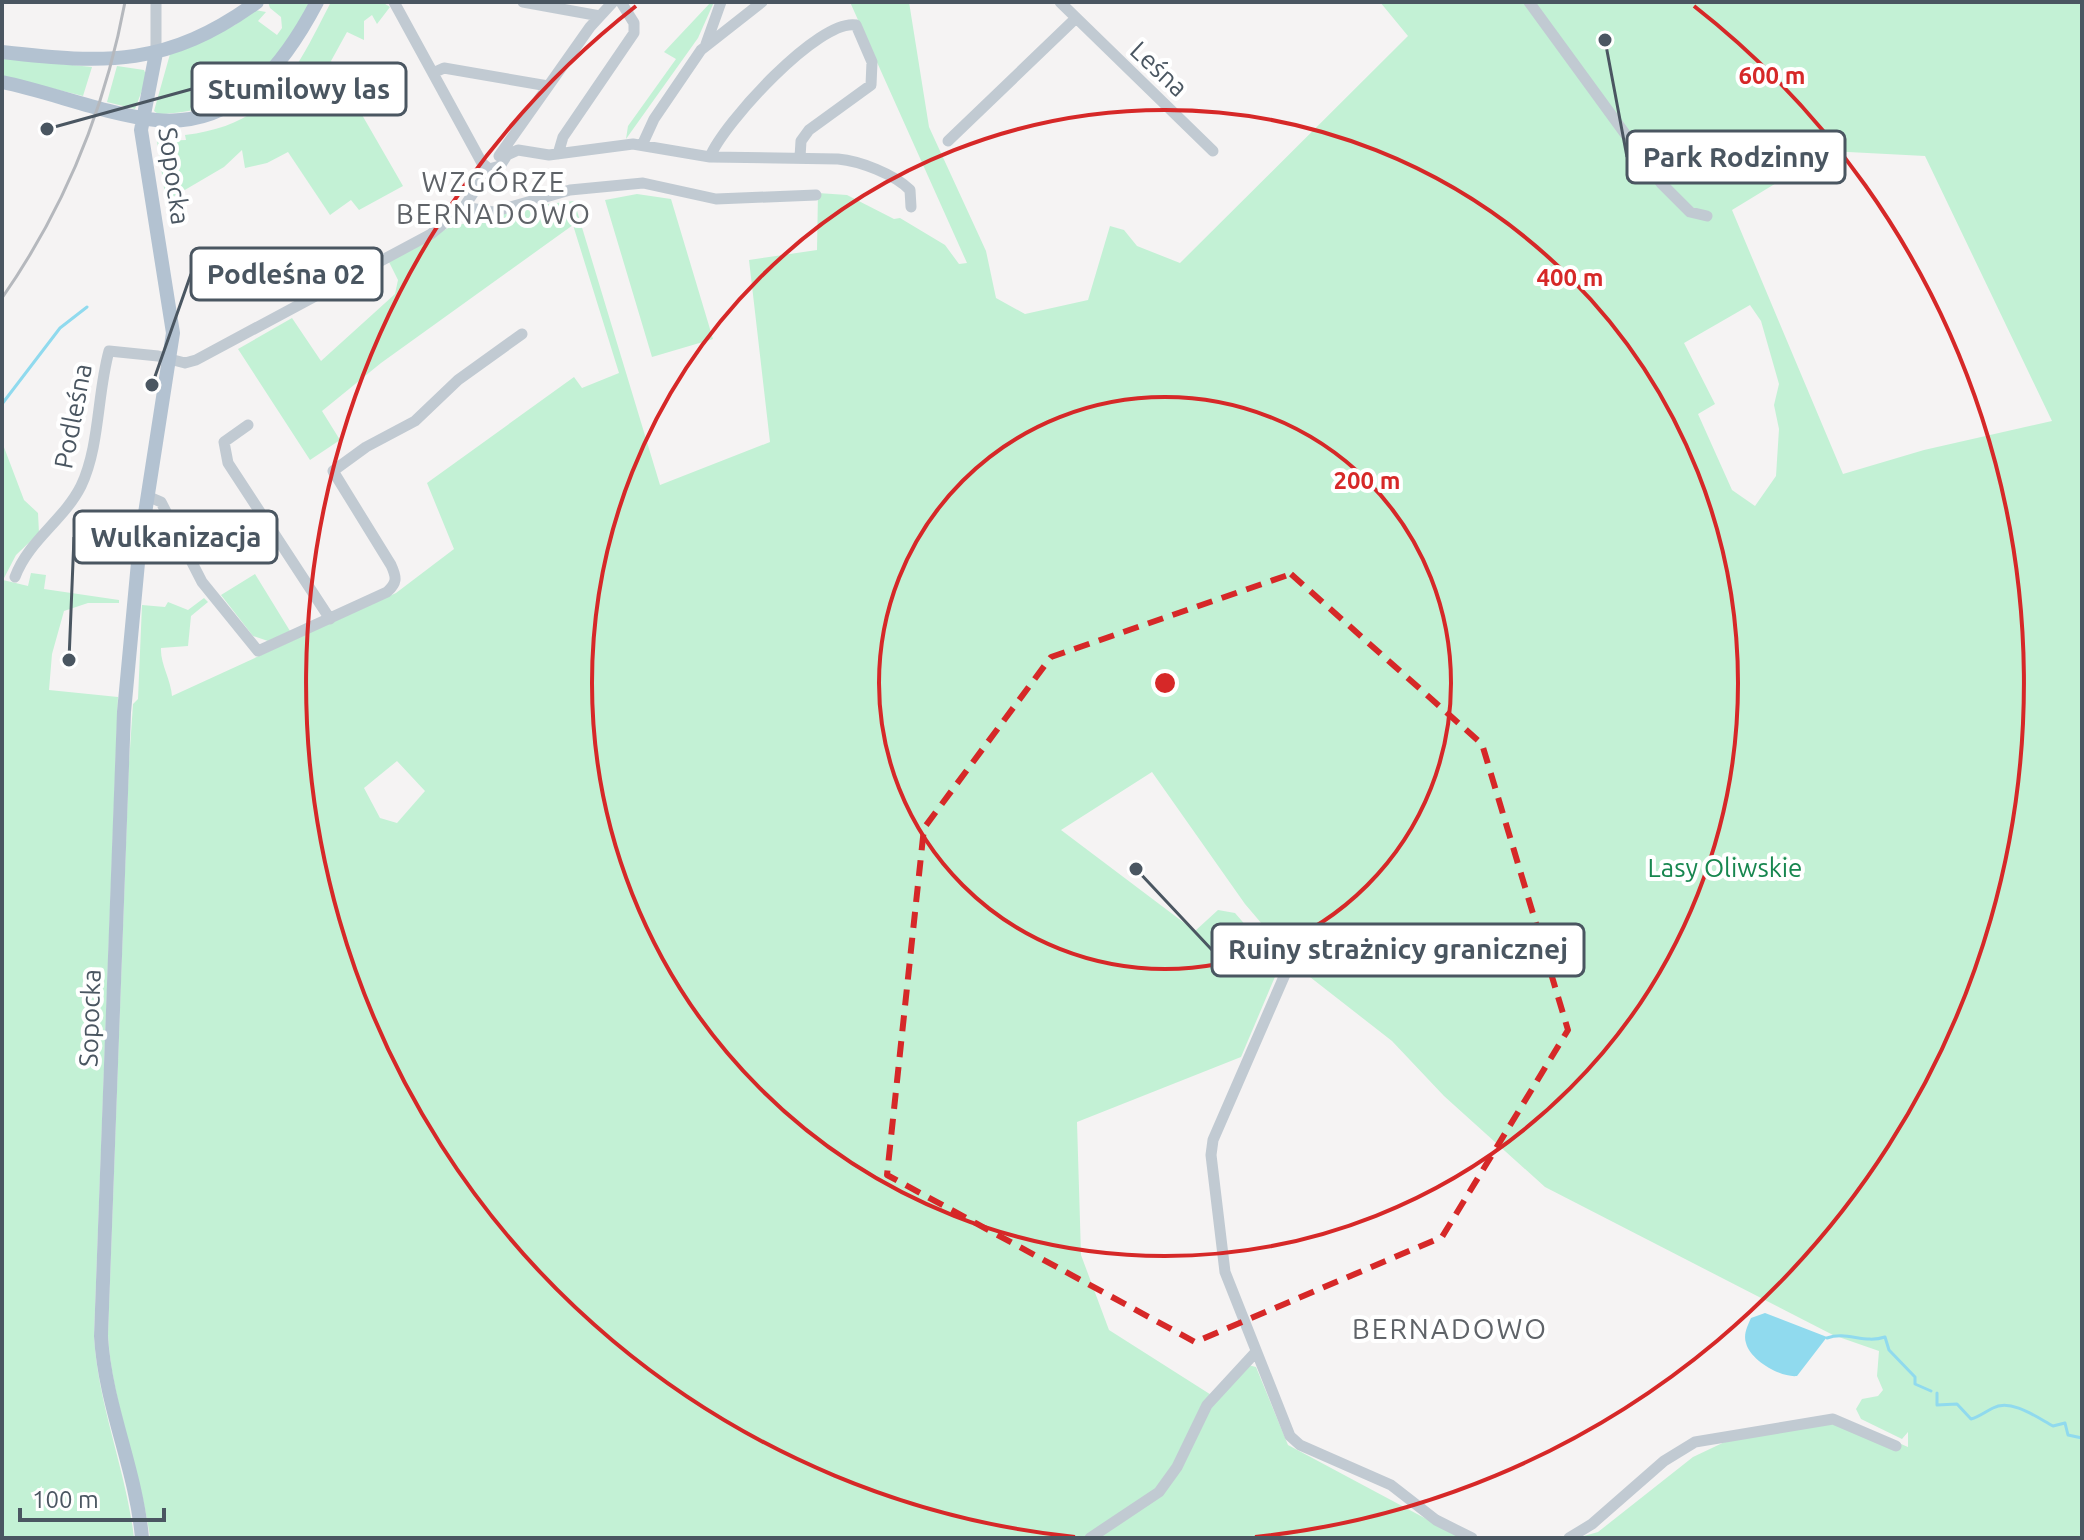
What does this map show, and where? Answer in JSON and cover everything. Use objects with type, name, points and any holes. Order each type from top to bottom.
[{"type":"main road","points":[[2,52],[81,61],[148,55],[201,37],[257,2]]},
{"type":"main road","points":[[2,82],[142,117],[169,120],[200,116],[250,93],[280,64],[317,2]]},
{"type":"main road","name":"Sopocka","points":[[142,1538],[135,1494],[107,1392],[101,1336],[123,732],[147,496],[169,360],[172,314],[143,147],[142,117],[148,55]]},
{"type":"street","points":[[148,55],[156,2]]},
{"type":"street","points":[[394,2],[482,163],[489,169]]},
{"type":"street","points":[[523,2],[600,16]]},
{"type":"street","points":[[169,360],[185,363],[196,360],[431,234],[464,207],[548,86],[613,2]]},
{"type":"street","points":[[558,154],[563,137],[634,33],[634,23],[621,2]]},
{"type":"street","points":[[643,143],[654,119],[706,45],[721,2]]},
{"type":"street","points":[[706,45],[762,2]]},
{"type":"street","name":"Leśna","points":[[1060,2],[1213,151]]},
{"type":"street","points":[[1529,2],[1661,183],[1690,212],[1707,216]]},
{"type":"street","points":[[948,141],[1075,19]]},
{"type":"street","points":[[710,157],[743,108],[774,75],[841,25],[856,25],[872,62],[871,85],[809,130],[801,141],[800,157]]},
{"type":"street","points":[[433,73],[444,68],[548,86]]},
{"type":"street","points":[[489,169],[500,166],[507,155],[518,150],[543,155],[643,143],[710,157],[852,160],[902,182],[910,190],[911,207]]},
{"type":"street","points":[[464,207],[493,212],[570,190],[643,183],[707,198],[816,195]]},
{"type":"street","points":[[147,496],[161,502],[202,582],[258,651],[387,592],[396,579],[333,471],[366,447],[415,421],[458,380],[522,334]]},
{"type":"street","name":"Podleśna","points":[[15,577],[29,550],[59,521],[83,482],[109,351],[169,360]]},
{"type":"street","points":[[248,425],[224,442],[228,463],[330,619]]},
{"type":"street","points":[[1293,956],[1218,1124],[1211,1155],[1225,1272],[1283,1425],[1300,1445],[1391,1485],[1436,1520],[1472,1538]]},
{"type":"street","points":[[1090,1538],[1159,1492],[1177,1467],[1207,1405],[1254,1354]]},
{"type":"street","points":[[1569,1538],[1592,1524],[1664,1461],[1695,1442],[1833,1419],[1896,1446]]},
{"type":"highlighted area","points":[[1291,574],[1482,744],[1568,1030],[1442,1237],[1195,1342],[887,1175],[924,828],[1051,657]]},
{"type":"green space","points":[[268,2],[310,2],[283,49],[268,67],[232,96],[211,105],[158,114],[154,111],[170,54],[235,25],[255,10],[266,12],[258,21],[277,35],[282,28],[281,17],[270,8]]},
{"type":"green space","points":[[331,2],[382,2],[390,7],[377,24],[372,15],[364,21],[364,40],[347,32],[331,61],[403,186],[359,210],[351,200],[330,215],[288,152],[267,163],[245,168],[242,150],[224,167],[166,201],[157,141],[186,140],[185,135],[240,120],[261,107],[292,72]]},
{"type":"green space","points":[[714,2],[698,38],[626,139],[628,126],[676,59],[664,52]]},
{"type":"green space","name":"Lasy Oliwskie","points":[[850,2],[909,2],[929,127],[986,251],[996,298],[1025,314],[1088,300],[1110,226],[1124,230],[1137,246],[1180,263],[1408,36],[1380,2],[2080,2],[2082,1538],[1577,1538],[1598,1532],[1693,1457],[1752,1429],[1834,1415],[1908,1447],[1908,1432],[1902,1439],[1861,1419],[1856,1409],[1862,1399],[1878,1396],[1883,1390],[1877,1376],[1879,1351],[1833,1335],[1545,1187],[1444,1096],[1392,1041],[1301,970],[1245,904],[1152,772],[1061,830],[1195,931],[1218,910],[1235,913],[1280,965],[1241,1057],[1077,1122],[1081,1255],[1109,1330],[1216,1398],[1248,1365],[1256,1367],[1288,1445],[1462,1538],[150,1538],[115,1387],[108,1335],[129,763],[133,704],[138,699],[142,605],[165,607],[168,602],[188,610],[204,598],[208,602],[191,616],[188,646],[161,648],[172,696],[396,593],[454,549],[427,483],[574,377],[582,388],[619,373],[573,225],[381,363],[322,411],[340,440],[310,460],[238,349],[292,318],[321,361],[395,294],[398,280],[388,260],[450,227],[540,205],[574,201],[660,485],[770,442],[749,260],[817,250],[818,193],[847,195],[894,219],[900,218],[945,245],[959,264],[967,263]],"holes":[[[1829,151],[1925,156],[2052,421],[1924,450],[1843,474],[1732,210]],[[1750,305],[1761,321],[1779,384],[1774,405],[1779,429],[1776,476],[1755,506],[1732,490],[1698,414],[1715,404],[1684,343]],[[397,761],[425,791],[397,823],[380,818],[364,788]]]},
{"type":"green space","points":[[2,58],[92,67],[83,96],[2,76]]},
{"type":"green space","points":[[117,66],[144,70],[147,77],[135,109],[107,102]]},
{"type":"green space","points":[[637,194],[671,199],[713,339],[652,357],[605,200]]},
{"type":"green space","points":[[2,442],[24,500],[38,513],[39,533],[16,555],[3,580],[28,586],[31,573],[46,575],[44,589],[119,600],[119,603],[88,603],[64,611],[52,654],[49,690],[118,697],[94,1336],[101,1387],[134,1538],[2,1538]]},
{"type":"green space","points":[[255,574],[290,631],[268,641],[253,636],[221,595]]},
{"type":"water","points":[[1765,1313],[1827,1337],[1797,1376],[1767,1367],[1749,1349],[1745,1336],[1751,1318]]},
{"type":"waterway","points":[[2,404],[60,328],[87,307]]},
{"type":"waterway","points":[[1827,1338],[1885,1337],[1889,1350],[1915,1377],[1915,1384],[1931,1391]]},
{"type":"waterway","points":[[1937,1393],[1937,1405],[1957,1404],[1971,1419],[1993,1408],[2008,1405],[2053,1426],[2065,1423],[2068,1435],[2082,1438]]},
{"type":"railway","points":[[2,298],[45,229],[79,157],[106,81],[125,2]]},
{"type":"place","name":"Park Rodzinny","points":[[1605,40]]},
{"type":"place","name":"Stumilowy las","points":[[47,129]]},
{"type":"place","name":"Podleśna 02","points":[[152,385]]},
{"type":"place","name":"Wulkanizacja","points":[[69,660]]},
{"type":"place","name":"Ruiny strażnicy granicznej","points":[[1136,869]]},
{"type":"district","name":"WZGÓRZE BERNADOWO","points":[[494,198]]},
{"type":"district","name":"BERNADOWO","points":[[1450,1329]]}]
